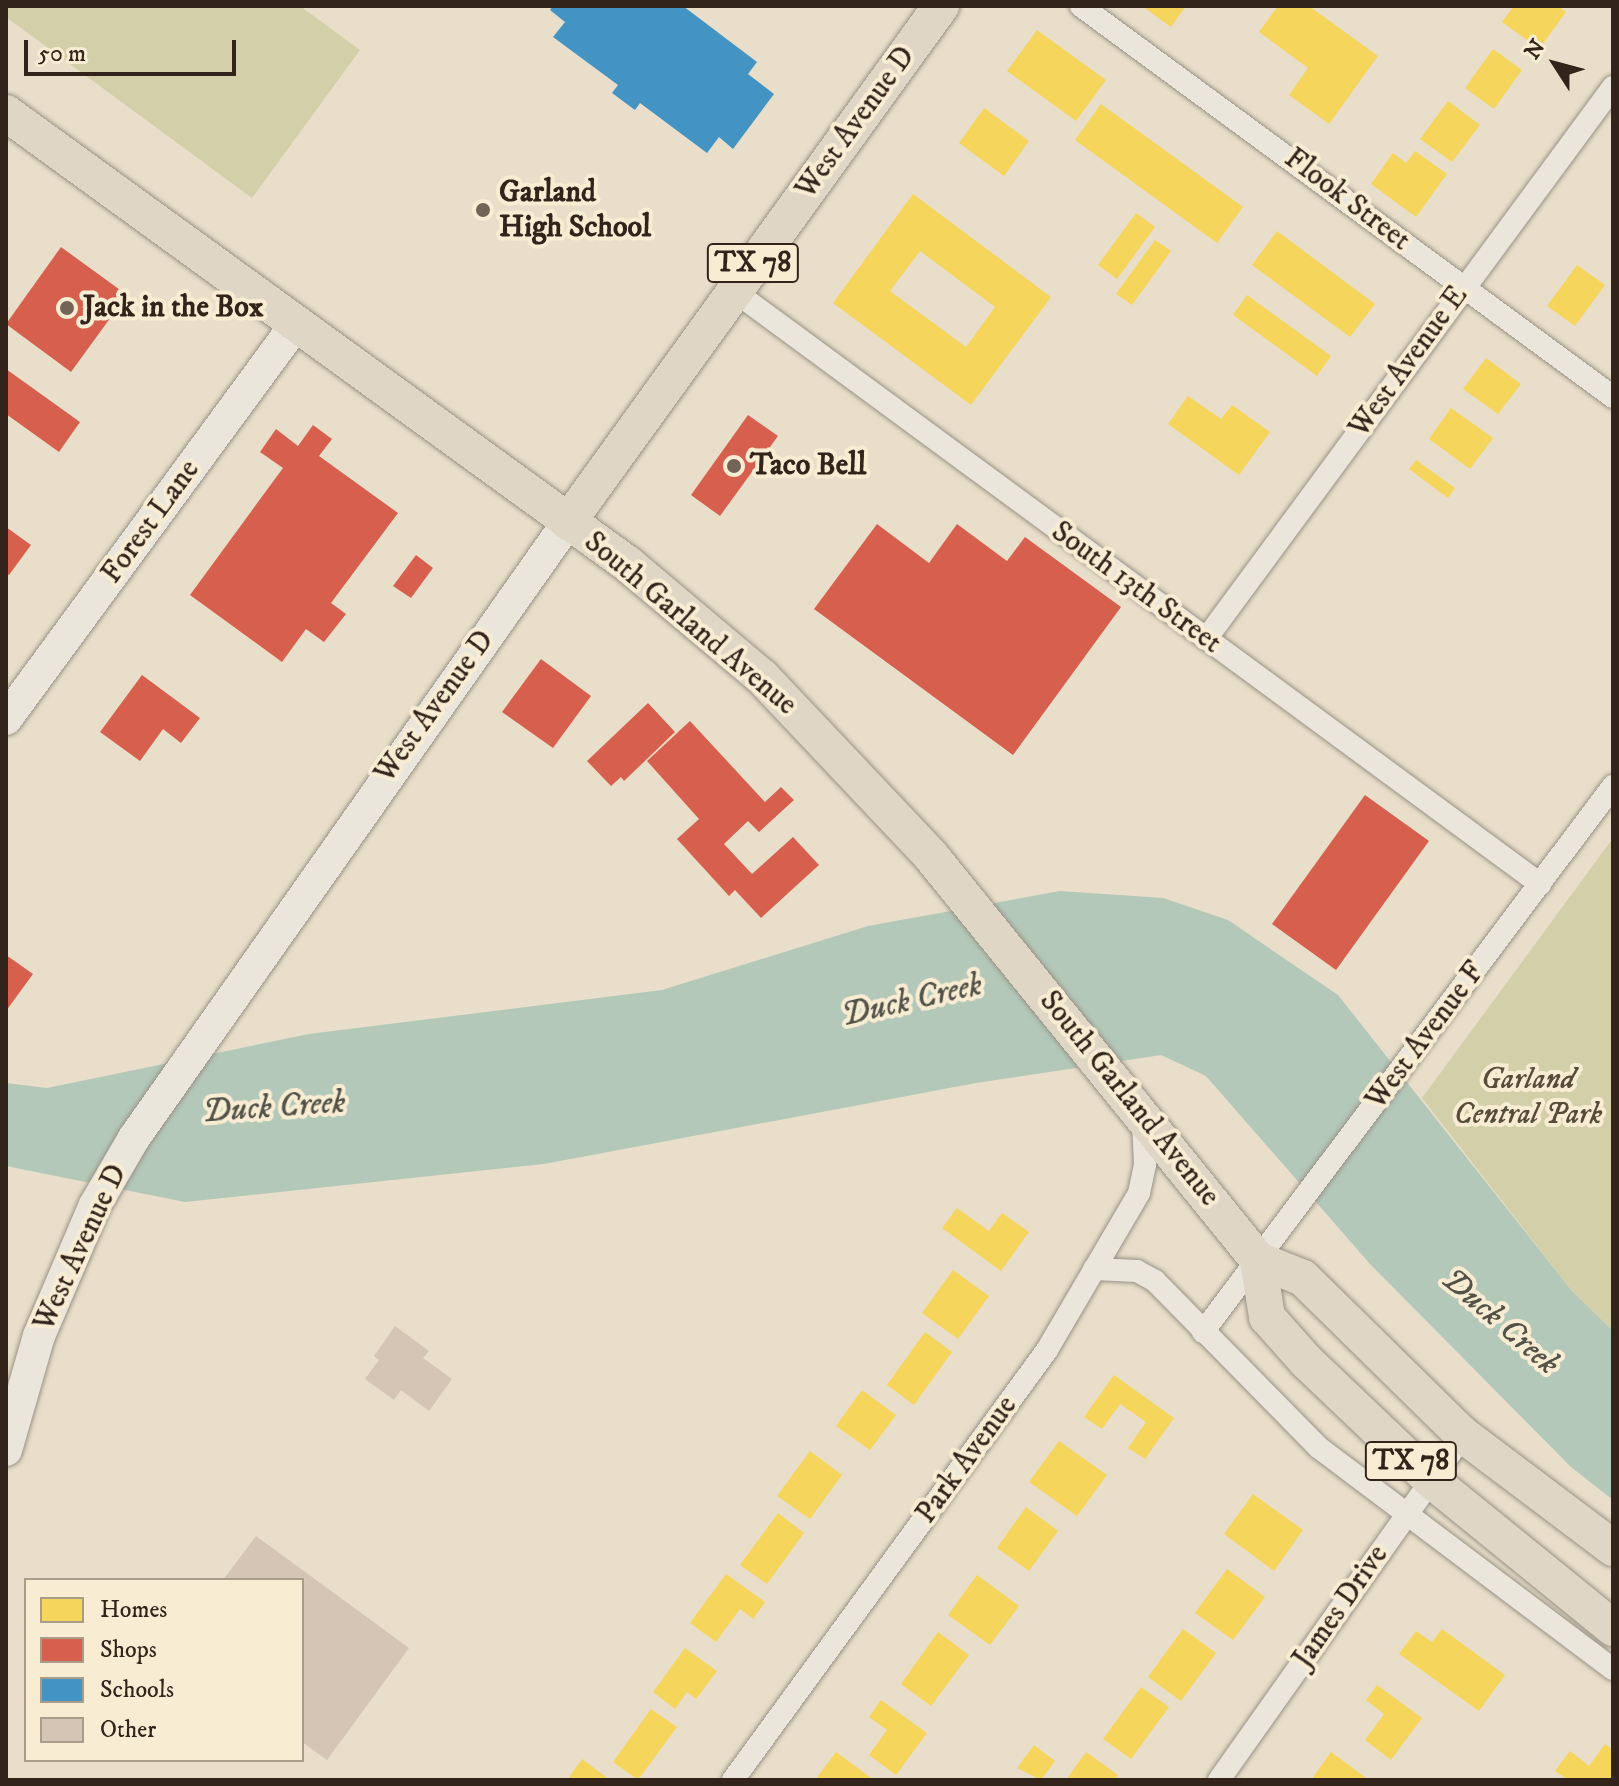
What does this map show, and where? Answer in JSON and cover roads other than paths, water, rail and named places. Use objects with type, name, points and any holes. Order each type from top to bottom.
[{"type":"main road","name":"West Avenue D","points":[[8,1434],[39,1336],[84,1232],[134,1138],[226,1003],[568,522],[941,6]]},
{"type":"main road","name":"South Garland Avenue","points":[[6,113],[568,522],[762,677],[931,856],[1115,1080],[1143,1116],[1249,1273],[1267,1317],[1431,1480],[1613,1628]]},
{"type":"main road","name":"Forest Lane","points":[[6,719],[295,325]]},
{"type":"main road","name":"South Garland Avenue","points":[[1249,1273],[1303,1278],[1463,1435],[1613,1548]]},
{"type":"street","name":"Flook Street","points":[[1081,6],[1613,397]]},
{"type":"street","name":"West Avenue E","points":[[1206,639],[1613,87]]},
{"type":"street","name":"South 13th Street","points":[[734,291],[1540,884]]},
{"type":"street","name":"West Avenue F","points":[[1249,1273],[1613,786]]},
{"type":"street","name":"Park Avenue","points":[[733,1780],[1047,1350],[1139,1193],[1145,1164],[1143,1116]]},
{"type":"street","points":[[1094,1269],[1137,1271],[1155,1281],[1318,1447],[1613,1669]]},
{"type":"street","points":[[1203,1332],[1249,1273]]},
{"type":"street","name":"James Drive","points":[[1219,1780],[1463,1435]]},
{"type":"water","name":"Duck Creek","points":[[1060,891],[1163,898],[1228,920],[1338,995],[1572,1291],[1613,1331],[1613,1500],[1571,1467],[1370,1264],[1206,1076],[1161,1055],[976,1083],[544,1164],[185,1202],[6,1166],[6,1083],[47,1088],[309,1034],[662,990],[868,926]]},
{"type":"place","name":"Garland High School","points":[[483,210]]},
{"type":"place","name":"Jack in the Box","points":[[67,308]]},
{"type":"place","name":"Taco Bell","points":[[734,466]]},
{"type":"park label","name":"Garland Central Park","points":[[1528,1097]]}]
